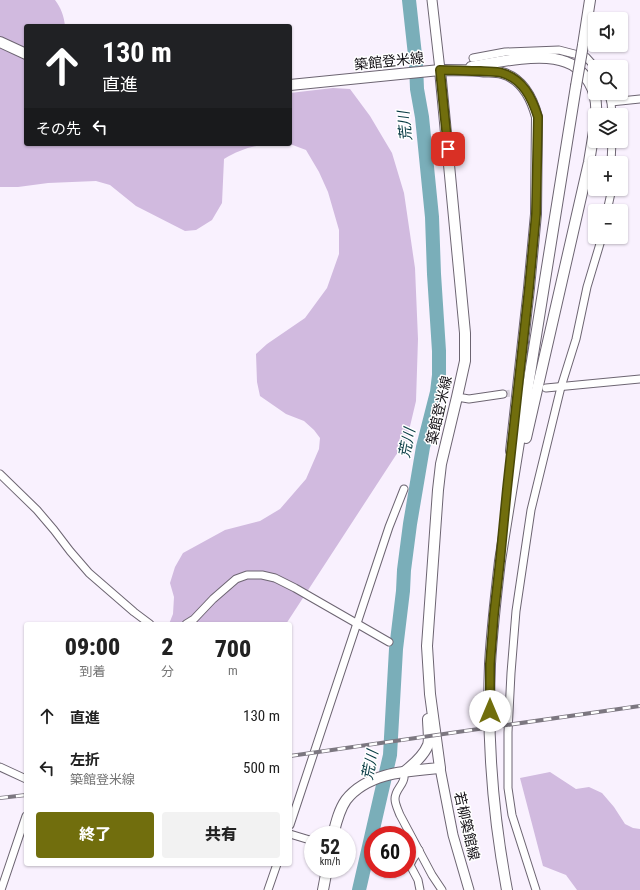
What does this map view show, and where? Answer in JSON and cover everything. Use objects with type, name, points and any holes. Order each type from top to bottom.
[{"type":"main road","points":[[432,0],[435,71],[456,70],[502,73],[515,79],[526,90],[534,104],[538,117],[535,221],[490,664],[491,758],[496,824],[507,890]]},
{"type":"main road","points":[[500,561],[590,0]]},
{"type":"main road","points":[[0,42],[24,53]]},
{"type":"main road","points":[[456,70],[504,61],[534,58],[554,59],[566,62],[575,67],[585,76],[595,95],[596,108]]},
{"type":"main road","name":"築館登米線","points":[[292,85],[435,71],[465,333],[465,362],[441,464],[427,646],[430,694],[440,768]]},
{"type":"main road","points":[[500,561],[521,459],[591,148]]},
{"type":"main road","points":[[401,772],[414,764],[429,744],[427,716],[430,694]]},
{"type":"main road","points":[[335,826],[338,815],[345,801],[355,791],[366,784],[383,776],[401,772],[440,768]]},
{"type":"main road","name":"若柳築館線","points":[[440,768],[453,835],[469,890]]},
{"type":"main road","points":[[323,890],[325,878]]},
{"type":"street","points":[[473,58],[505,52],[559,50],[586,57],[589,60]]},
{"type":"street","points":[[611,108],[611,102],[640,99]]},
{"type":"street","points":[[536,890],[512,815],[508,788],[508,732],[516,611],[530,510],[561,387],[576,339],[587,287],[600,244]]},
{"type":"street","points":[[546,388],[640,379]]},
{"type":"street","points":[[457,397],[469,399],[503,394]]},
{"type":"street","points":[[0,474],[37,510],[90,573],[147,622]]},
{"type":"street","points":[[292,819],[356,624],[389,527],[404,489]]},
{"type":"street","points":[[189,622],[213,599],[236,580],[247,575],[262,575],[275,578],[295,588],[389,642]]},
{"type":"street","points":[[0,767],[24,778]]},
{"type":"street","points":[[401,772],[405,777],[403,784],[397,791],[395,797],[396,804],[400,815],[432,875],[442,890]]},
{"type":"street","points":[[2,890],[24,822]]},
{"type":"street","points":[[292,835],[304,838]]},
{"type":"street","points":[[419,850],[410,865],[418,880],[420,890]]},
{"type":"street","points":[[268,890],[276,866]]},
{"type":"shaded area","points":[[0,0],[55,0],[61,9],[65,22],[65,24],[24,24],[24,146],[256,146],[235,153],[224,159],[222,203],[212,220],[196,230],[185,231],[136,206],[110,185],[96,181],[0,187]]},
{"type":"shaded area","points":[[333,88],[350,89],[370,116],[392,153],[404,193],[415,268],[418,339],[416,401],[406,443],[396,455],[287,622],[170,622],[173,614],[174,597],[170,583],[175,567],[183,553],[225,530],[260,521],[280,509],[306,479],[319,449],[320,438],[314,430],[304,421],[286,414],[260,396],[257,382],[256,354],[267,344],[305,318],[327,288],[339,254],[339,230],[328,192],[319,172],[306,150],[292,145],[292,93]]},
{"type":"shaded area","points":[[550,772],[576,789],[589,787],[602,793],[614,807],[625,824],[633,828],[640,829],[640,890],[577,890],[566,875],[543,866],[520,778]]},
{"type":"waterway","name":"荒川","points":[[359,890],[390,755],[396,649],[404,570],[423,447],[437,392],[439,375],[432,217],[422,117],[417,89],[416,64],[409,0]]},
{"type":"tunnel","points":[[503,394],[520,392]]},
{"type":"railway","points":[[292,756],[640,706]]},
{"type":"railway","points":[[0,798],[24,795]]},
{"type":"route","points":[[448,149],[440,70],[502,73],[515,79],[526,90],[534,104],[538,117],[536,214],[494,614],[490,664],[490,711]]}]
